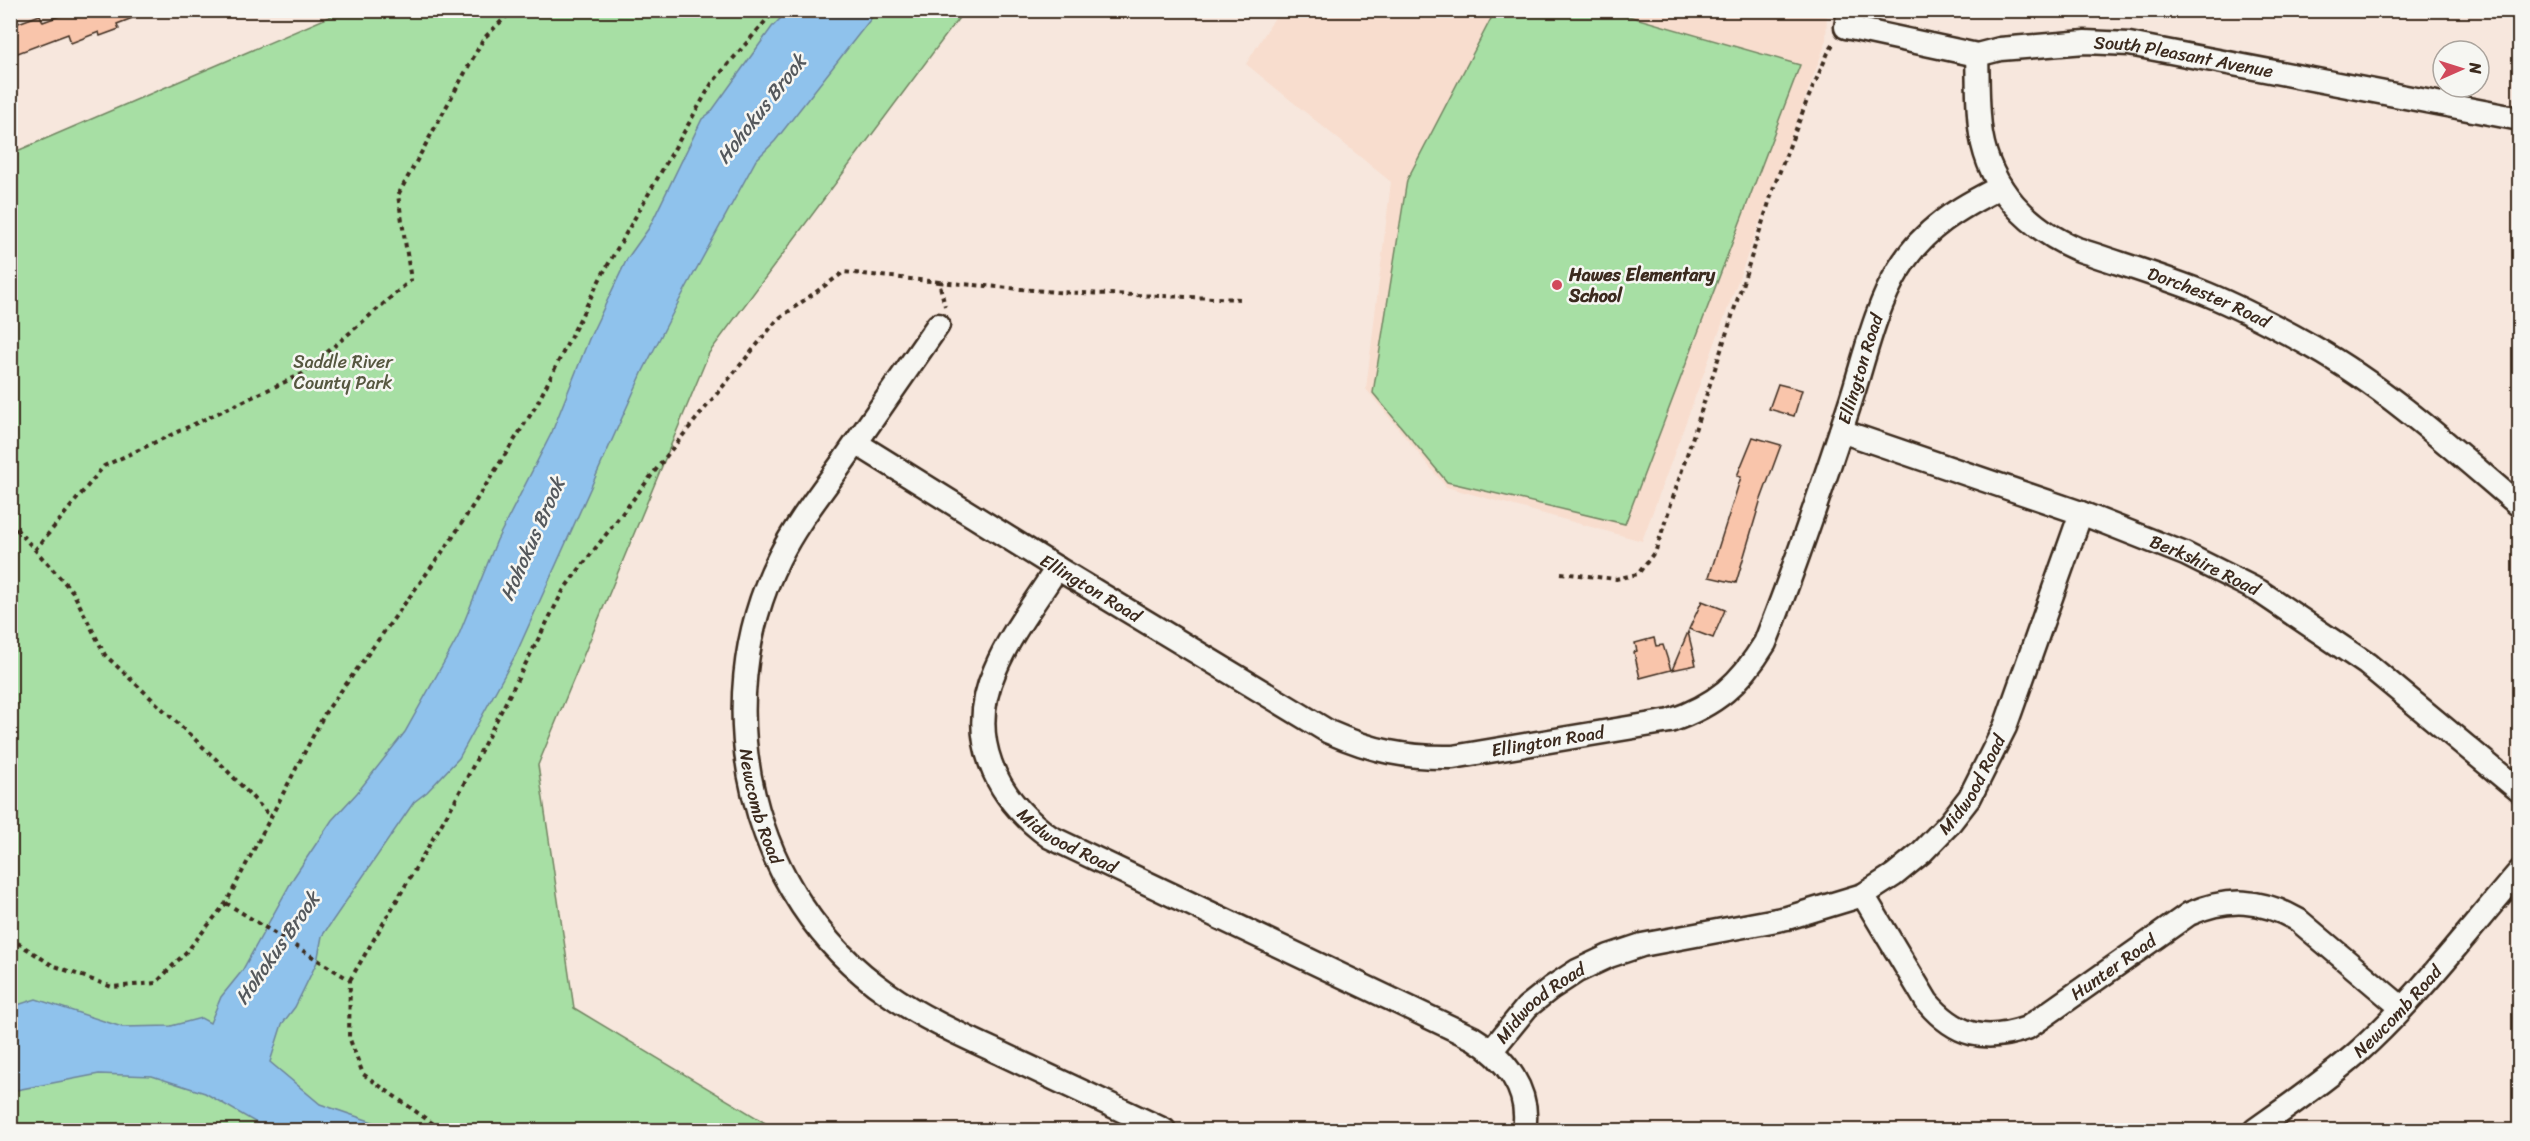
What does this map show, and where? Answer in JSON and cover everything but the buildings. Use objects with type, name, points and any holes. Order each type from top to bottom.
[{"type":"street","name":"South Pleasant Avenue","points":[[1848,19],[1977,55],[2000,49],[2085,42],[2129,45],[2520,119]]},
{"type":"street","name":"Dorchester Road","points":[[1977,55],[1981,133],[1987,158],[2001,187],[2016,208],[2030,221],[2058,241],[2207,294],[2315,348],[2410,413],[2520,506]]},
{"type":"street","name":"Ellington Road","points":[[856,443],[1057,568],[1329,732],[1360,746],[1389,754],[1423,758],[1453,757],[1670,721],[1692,713],[1714,701],[1734,686],[1752,665],[1765,643],[1841,431],[1885,295],[1899,268],[1918,243],[1940,222],[1966,204],[2001,187]]},
{"type":"street","name":"Newcomb Road","points":[[938,325],[794,531],[764,592],[745,668],[744,740],[748,776],[759,817],[771,851],[810,918],[859,972],[888,994],[952,1030],[1164,1131]]},
{"type":"street","name":"Berkshire Road","points":[[1841,431],[2081,513],[2185,554],[2259,591],[2367,664],[2520,791]]},
{"type":"street","name":"Midwood Road","points":[[1057,568],[1003,654],[987,693],[984,716],[985,742],[991,765],[1011,804],[1029,822],[1050,837],[1473,1038],[1492,1050],[1527,1007],[1577,971],[1609,956],[1642,945],[1787,918],[1863,895],[1894,875],[1921,853],[1949,824],[1970,796],[2005,727],[2081,513]]},
{"type":"street","name":"Newcomb Road","points":[[2255,1131],[2358,1052],[2402,1008],[2520,871]]},
{"type":"street","name":"Hunter Road","points":[[1863,895],[1927,1002],[1947,1022],[1973,1035],[1992,1037],[2010,1035],[2027,1028],[2189,914],[2209,906],[2234,901],[2255,902],[2298,920],[2402,1008]]},
{"type":"street","points":[[1492,1050],[1507,1065],[1517,1082],[1523,1102],[1524,1131]]},
{"type":"path","points":[[35,550],[104,466],[302,374],[411,280],[398,195],[484,38],[513,10]]},
{"type":"path","points":[[10,938],[52,965],[112,987],[156,983],[188,950],[226,903],[326,713],[451,540],[536,406],[601,277],[712,83],[775,10]]},
{"type":"path","points":[[1560,573],[1616,579],[1638,574],[1656,550],[1775,184],[1806,102],[1828,53],[1848,19]]},
{"type":"path","points":[[442,1131],[363,1074],[349,1037],[350,980],[455,801],[564,589],[675,445],[778,319],[844,272],[1056,292],[1241,299]]},
{"type":"path","points":[[938,325],[949,320],[939,282]]},
{"type":"path","points":[[10,522],[73,592],[105,655],[220,763],[271,817]]},
{"type":"path","points":[[226,903],[252,917],[350,980]]},
{"type":"shaded area","name":"Hawes Elementary School","points":[[1279,11],[1827,11],[1826,42],[1642,541],[1446,487],[1366,389],[1391,182],[1246,64]]},
{"type":"green space","name":"Saddle River County Park","points":[[343,11],[964,11],[709,353],[538,765],[574,1008],[777,1130],[11,1130],[10,154]]},
{"type":"green space","name":"Hawes Elementary School","points":[[1495,11],[1621,11],[1621,14],[1800,65],[1625,524],[1447,482],[1373,393],[1407,180]]},
{"type":"water","name":"Hohokus Brook","points":[[788,11],[877,11],[775,141],[756,160],[643,371],[516,654],[459,758],[427,792],[414,802],[322,936],[317,962],[295,1007],[282,1024],[270,1062],[320,1104],[396,1130],[269,1130],[205,1093],[152,1076],[99,1074],[11,1091],[11,1007],[36,999],[122,1027],[171,1026],[201,1018],[210,1023],[221,997],[242,971],[294,877],[332,820],[357,793],[405,732],[458,637],[497,540],[552,432],[589,339],[627,259],[649,228],[702,119],[711,112],[772,27]]},
{"type":"place","name":"Hawes Elementary School","points":[[1557,285]]}]
